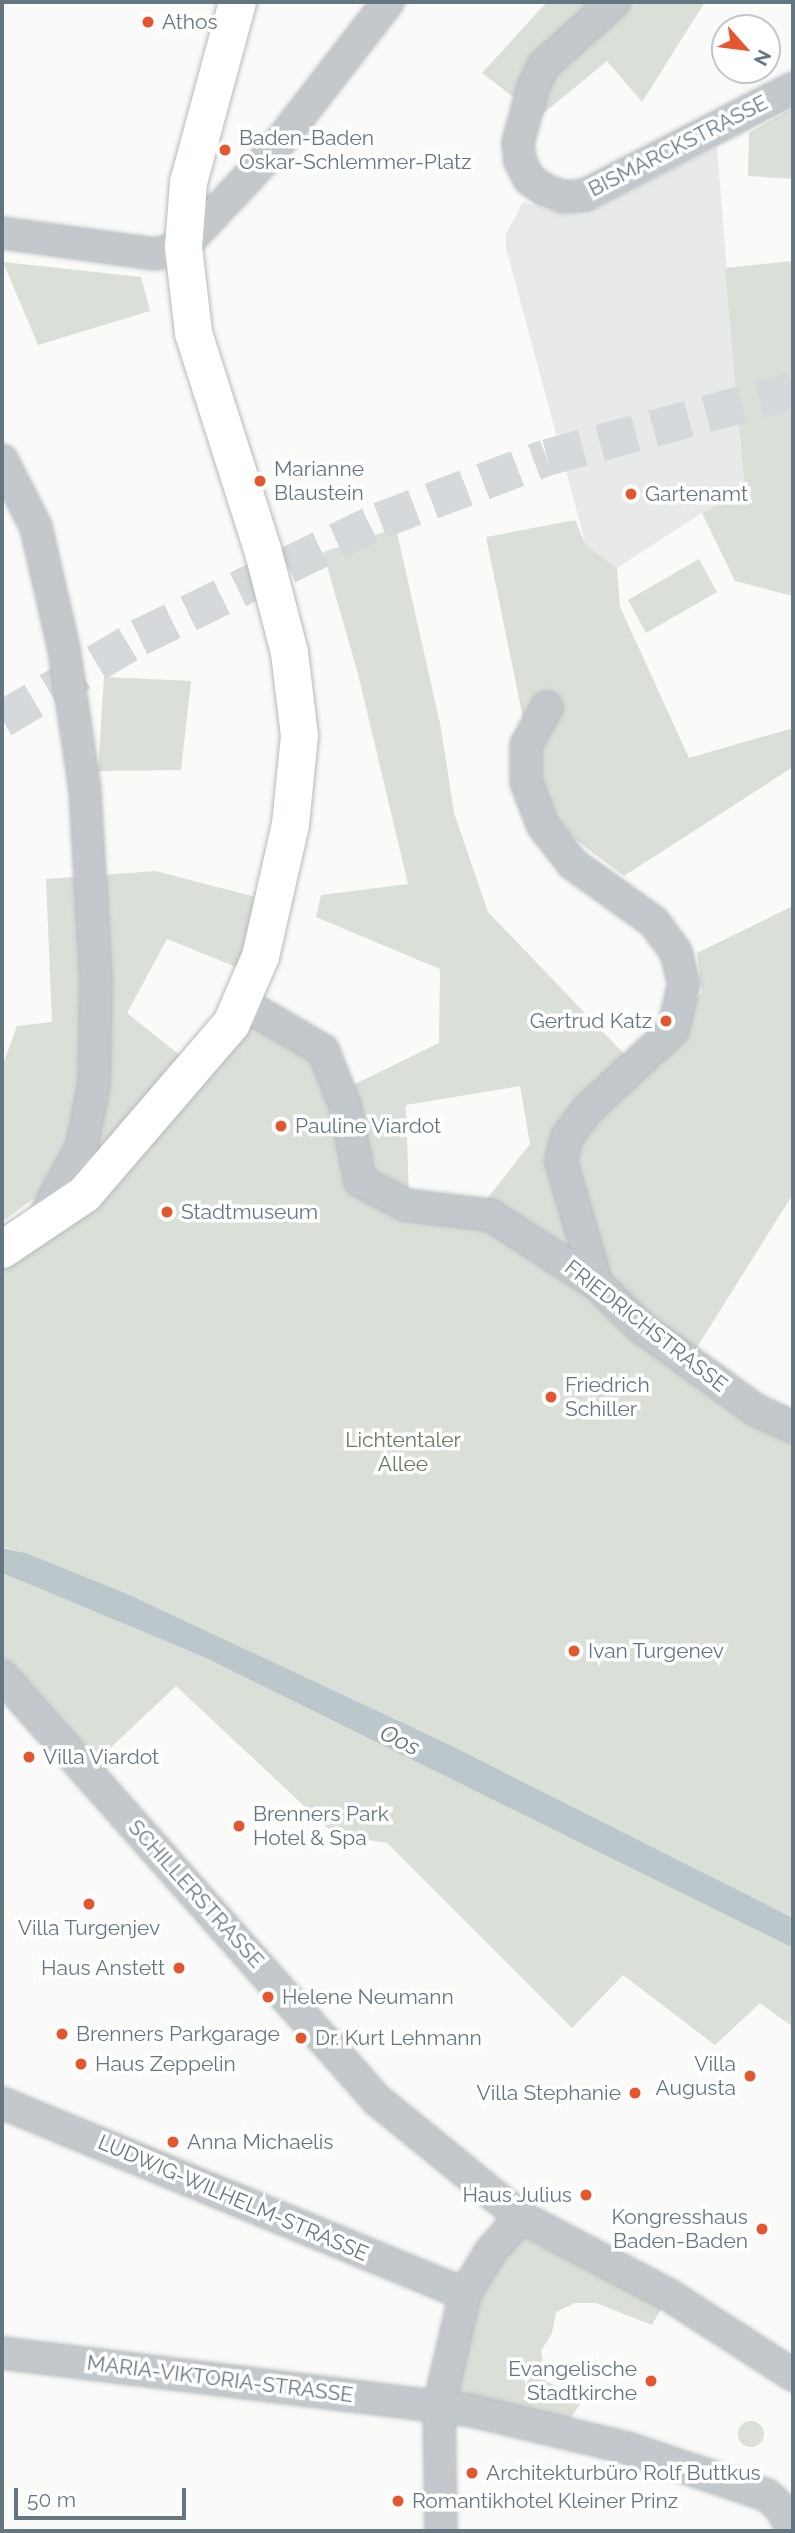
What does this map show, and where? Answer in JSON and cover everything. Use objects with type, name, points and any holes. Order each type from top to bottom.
[{"type":"main road","points":[[18,1231],[83,1194],[121,1155],[217,1043],[242,1003],[263,946],[290,824],[298,749],[297,696],[281,611],[193,332],[183,247],[188,182],[237,2]]},
{"type":"street","points":[[2,233],[156,254],[183,247],[272,152],[388,2]]},
{"type":"street","name":"BISMARCKSTRASSE","points":[[614,2],[544,65],[533,88],[519,152],[529,178],[545,190],[564,197],[585,195],[793,88]]},
{"type":"street","points":[[2,460],[36,527],[64,649],[85,790],[96,982],[94,1084],[82,1146],[18,1231]]},
{"type":"street","points":[[547,706],[526,745],[526,782],[543,826],[573,864],[654,922],[676,952],[684,983],[673,1030],[587,1109],[567,1137],[561,1161],[597,1283]]},
{"type":"street","name":"FRIEDRICHSTRASSE","points":[[242,1003],[323,1050],[345,1104],[360,1181],[406,1205],[490,1215],[597,1283],[641,1327],[756,1410],[793,1427]]},
{"type":"street","name":"SCHILLERSTRASSE","points":[[2,1676],[377,2100],[521,2217],[669,2295],[793,2375]]},
{"type":"street","name":"LUDWIG-WILHELM-STRASSE","points":[[2,2103],[465,2294]]},
{"type":"street","points":[[441,2531],[439,2406],[465,2294],[490,2252],[521,2217]]},
{"type":"street","name":"MARIA-VIKTORIA-STRASSE","points":[[2,2353],[439,2406],[627,2448],[767,2495],[781,2508],[793,2531]]},
{"type":"shaded area","points":[[717,147],[745,492],[702,513],[617,568],[586,545],[506,248],[506,234],[523,202],[564,214],[591,209]]},
{"type":"green space","points":[[547,2],[705,2],[642,102],[607,61],[539,117],[482,73]]},
{"type":"green space","points":[[793,108],[793,179],[748,176],[749,133]]},
{"type":"green space","points":[[793,261],[793,596],[735,581],[702,513],[745,492],[725,268]]},
{"type":"green space","points":[[3,262],[141,277],[150,311],[38,345]]},
{"type":"green space","points":[[575,520],[586,545],[617,568],[620,607],[689,758],[793,728],[793,767],[624,876],[561,829],[535,777],[486,537]]},
{"type":"green space","points":[[396,528],[441,728],[454,813],[488,912],[630,1060],[702,993],[697,953],[793,906],[793,1194],[694,1352],[482,1205],[530,1144],[520,1086],[406,1105],[409,1201],[363,1180],[343,1090],[439,1043],[440,969],[316,917],[321,895],[408,884],[358,674],[323,552]]},
{"type":"green space","points":[[699,559],[717,592],[646,633],[628,600]]},
{"type":"green space","points":[[104,677],[191,681],[181,770],[98,771]]},
{"type":"green space","points":[[155,871],[256,897],[239,968],[167,939],[127,1013],[187,1061],[104,1163],[88,1142],[101,1019],[80,1020],[84,1083],[73,1140],[50,1186],[2,1222],[2,1067],[17,1026],[52,1022],[46,879]]},
{"type":"green space","name":"Lichtentaler Allee","points":[[242,1003],[323,1050],[360,1181],[490,1215],[793,1427],[793,1918],[448,1744],[156,1608],[26,1553],[2,1547],[2,1225],[30,1227]]},
{"type":"green space","points":[[2,1573],[206,1658],[793,1948],[793,2027],[760,2003],[715,2045],[623,1975],[572,2028],[387,1843],[335,1835],[176,1686],[87,1770],[2,1676]]},
{"type":"green space","points":[[521,2217],[669,2295],[652,2325],[596,2303],[575,2303],[556,2312],[552,2333],[541,2351],[546,2381],[583,2400],[561,2432],[439,2406],[465,2294]]},
{"type":"green space","points":[[751,2421],[761,2424],[764,2434],[761,2444],[751,2447],[741,2444],[738,2434],[741,2424]]},
{"type":"water","name":"Oos","points":[[2,1548],[26,1553],[127,1594],[448,1744],[793,1918],[793,1948],[206,1658],[2,1573]]},
{"type":"tunnel","points":[[2,719],[139,637],[380,520],[547,457],[793,390]]},
{"type":"place","name":"Athos","points":[[148,22]]},
{"type":"place","name":"Baden-Baden Oskar-Schlemmer-Platz","points":[[225,150]]},
{"type":"place","name":"Marianne Blaustein","points":[[260,481]]},
{"type":"place","name":"Gartenamt","points":[[631,494]]},
{"type":"place","name":"Gertrud Katz","points":[[666,1021]]},
{"type":"place","name":"Pauline Viardot","points":[[281,1126]]},
{"type":"place","name":"Stadtmuseum","points":[[167,1212]]},
{"type":"place","name":"Friedrich Schiller","points":[[551,1397]]},
{"type":"place","name":"Ivan Turgenev","points":[[574,1651]]},
{"type":"place","name":"Villa Viardot","points":[[29,1757]]},
{"type":"place","name":"Brenners Park Hotel & Spa","points":[[239,1826]]},
{"type":"place","name":"Villa Turgenjev","points":[[89,1904]]},
{"type":"place","name":"Haus Anstett","points":[[179,1968]]},
{"type":"place","name":"Helene Neumann","points":[[268,1997]]},
{"type":"place","name":"Brenners Parkgarage","points":[[62,2034]]},
{"type":"place","name":"Dr. Kurt Lehmann","points":[[301,2038]]},
{"type":"place","name":"Haus Zeppelin","points":[[81,2064]]},
{"type":"place","name":"Villa Augusta","points":[[750,2076]]},
{"type":"place","name":"Villa Stephanie","points":[[635,2093]]},
{"type":"place","name":"Anna Michaelis","points":[[173,2142]]},
{"type":"place","name":"Haus Julius","points":[[586,2195]]},
{"type":"place","name":"Kongresshaus Baden-Baden","points":[[762,2229]]},
{"type":"place","name":"Evangelische Stadtkirche","points":[[651,2381]]},
{"type":"place","name":"Architekturbüro Rolf Buttkus","points":[[472,2473]]},
{"type":"place","name":"Romantikhotel Kleiner Prinz","points":[[398,2501]]}]
